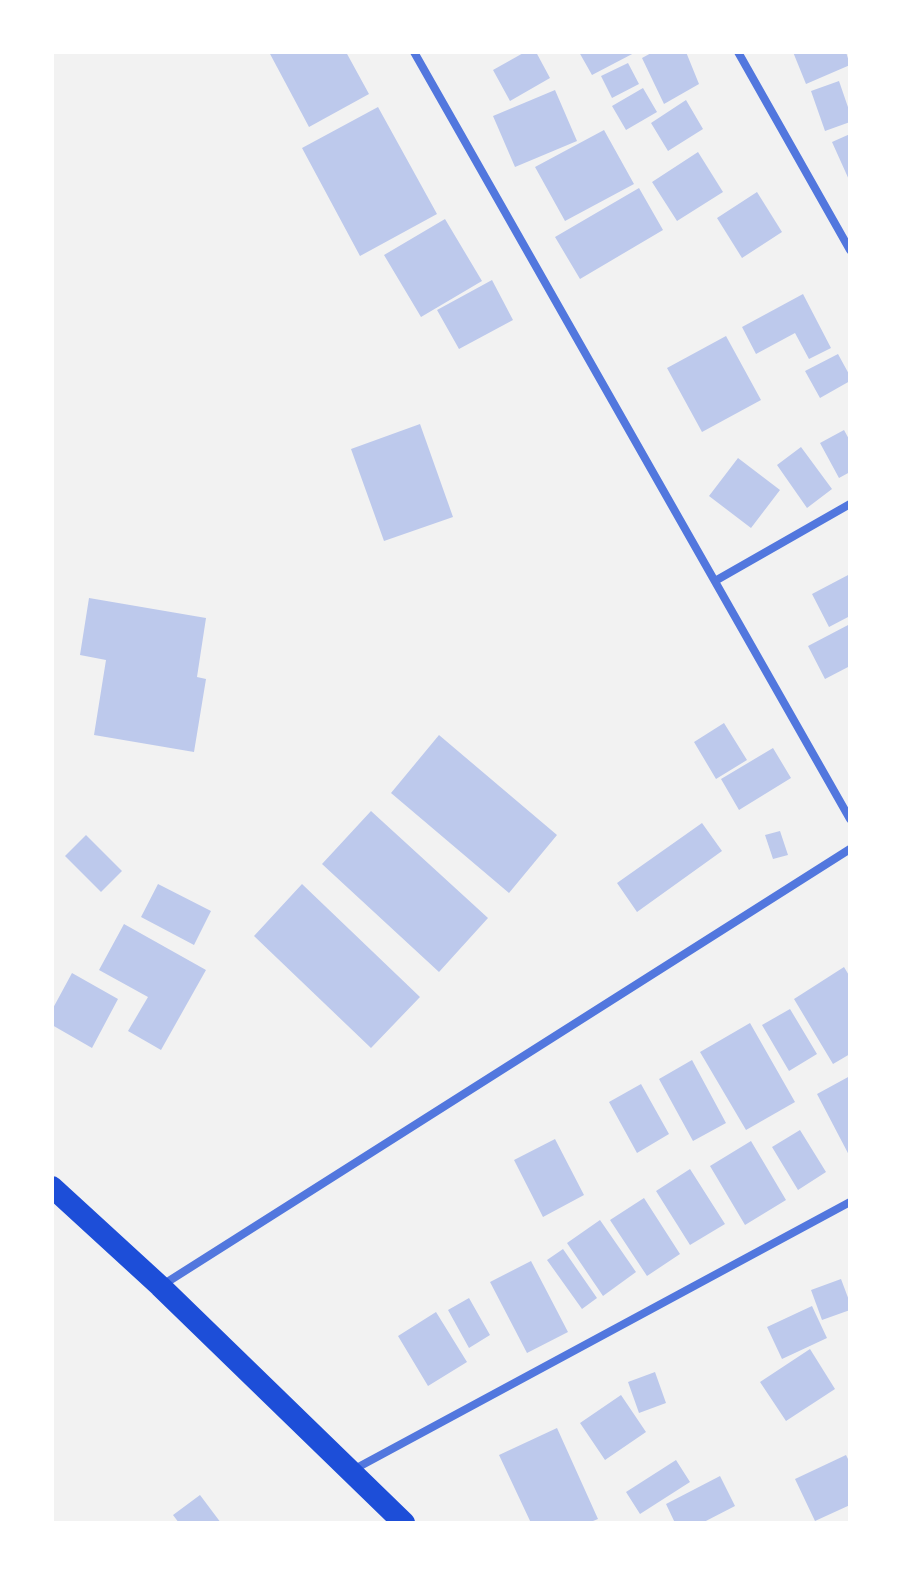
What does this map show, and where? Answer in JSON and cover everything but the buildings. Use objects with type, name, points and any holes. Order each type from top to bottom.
[{"type":"highway","points":[[52,1187],[160,1286],[404,1523]]},
{"type":"street","points":[[414,52],[850,819]]},
{"type":"street","points":[[738,52],[850,250]]},
{"type":"street","points":[[715,581],[850,504]]},
{"type":"street","points":[[160,1286],[850,849]]},
{"type":"street","points":[[350,1471],[850,1202]]}]
